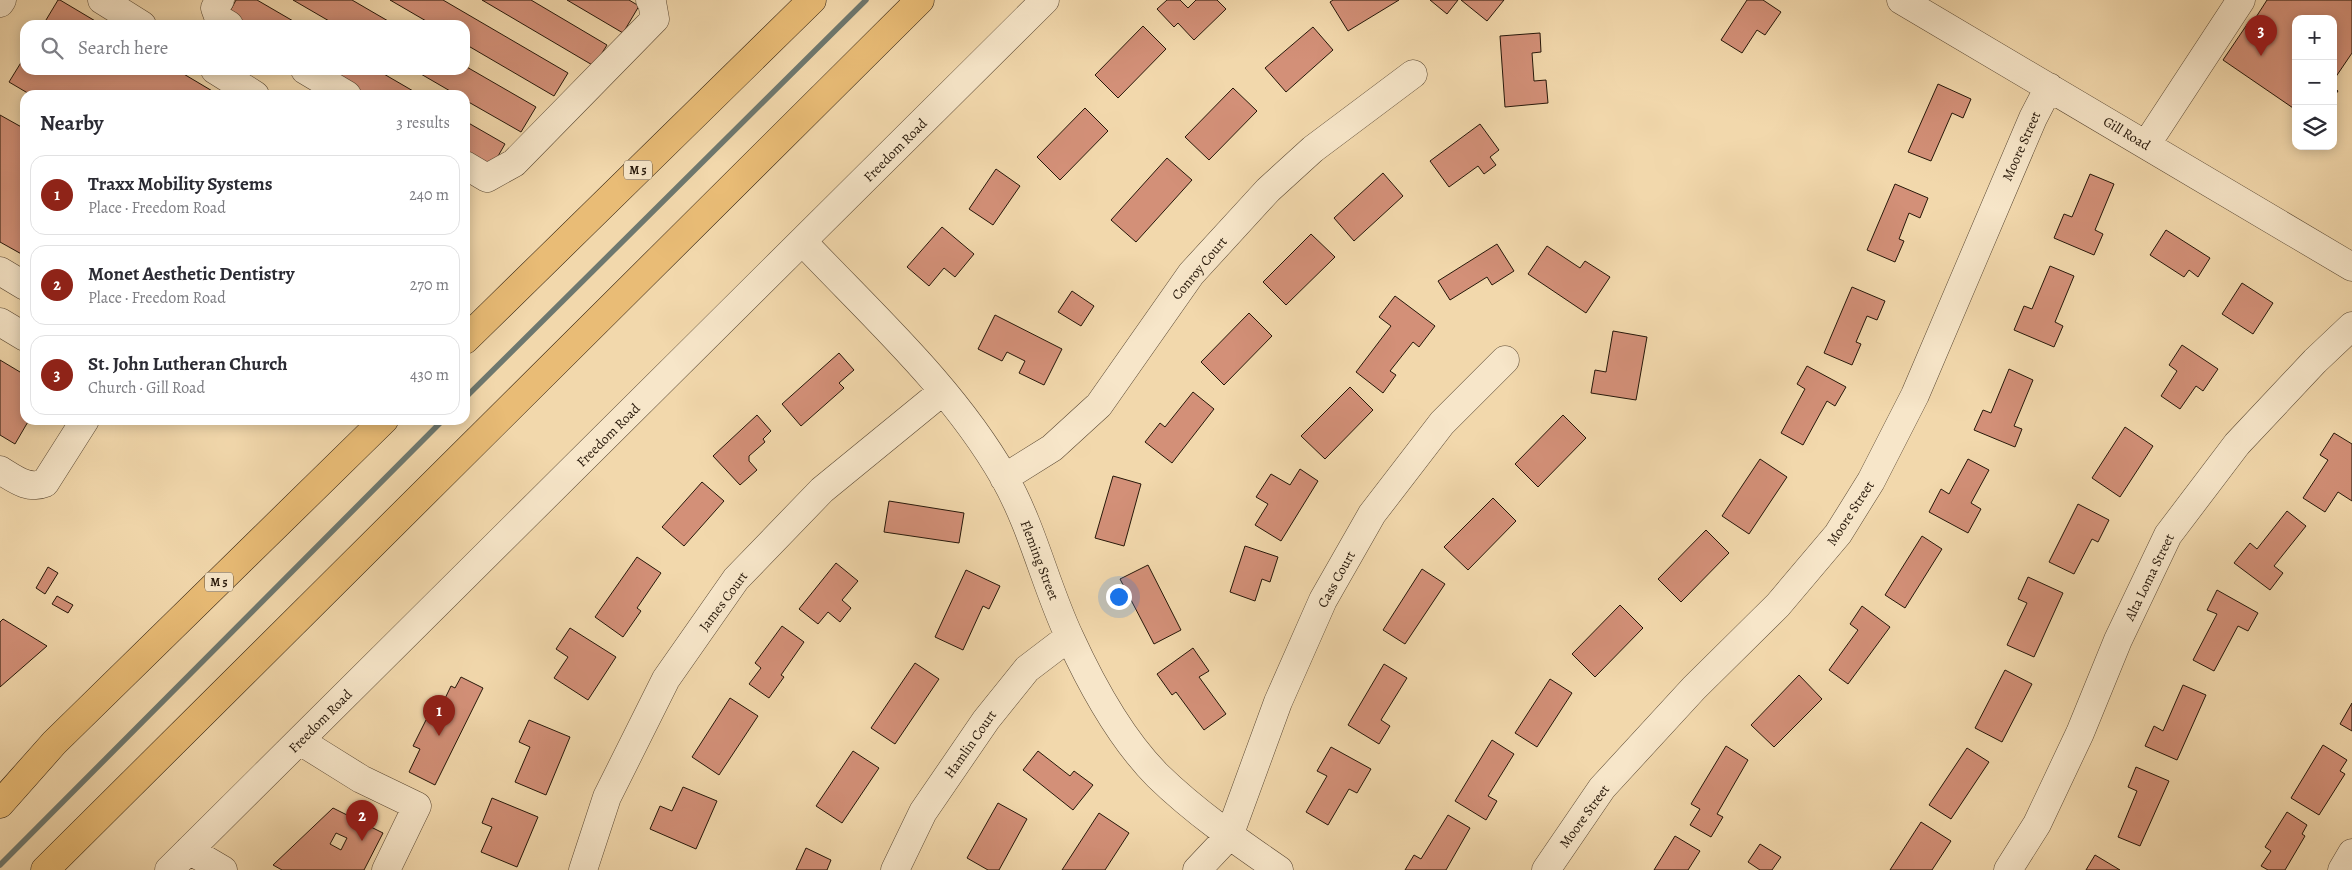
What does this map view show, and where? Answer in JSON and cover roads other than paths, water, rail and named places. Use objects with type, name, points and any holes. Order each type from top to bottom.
[{"type":"highway","name":"M 5","points":[[470,335],[812,0]]},
{"type":"highway","points":[[45,870],[920,0]]},
{"type":"highway","name":"M 5","points":[[0,804],[54,743],[379,425]]},
{"type":"highway","points":[[0,782],[54,743]]},
{"type":"street","points":[[102,0],[134,20]]},
{"type":"street","points":[[220,0],[215,8],[221,20]]},
{"type":"street","points":[[470,168],[487,178],[514,163],[655,19],[650,0]]},
{"type":"street","name":"Freedom Road","points":[[169,870],[1045,0]]},
{"type":"street","name":"Gill Road","points":[[1901,0],[2352,267]]},
{"type":"street","points":[[2146,145],[2241,0]]},
{"type":"street","name":"Conroy Court","points":[[1004,478],[1052,448],[1099,405],[1191,274],[1268,190],[1313,149],[1412,74]]},
{"type":"street","points":[[223,75],[247,90]]},
{"type":"street","points":[[313,75],[339,90]]},
{"type":"street","name":"Moore Street","points":[[1546,870],[1602,788],[1694,688],[1778,605],[1838,534],[1871,482],[1915,395],[2033,118],[2049,87]]},
{"type":"street","name":"Fleming Street","points":[[803,242],[943,391],[975,432],[1004,478],[1025,520],[1069,637],[1095,688],[1124,736],[1157,775],[1197,812],[1279,870]]},
{"type":"street","points":[[0,271],[20,283]]},
{"type":"street","points":[[0,322],[20,334]]},
{"type":"street","name":"Alta Loma Street","points":[[2008,870],[2037,824],[2080,733],[2118,640],[2168,535],[2237,444],[2315,361],[2352,326]]},
{"type":"street","name":"Cass Court","points":[[1229,836],[1278,702],[1323,600],[1372,514],[1442,423],[1505,360]]},
{"type":"street","name":"James Court","points":[[583,870],[607,797],[666,679],[736,579],[822,490],[943,391]]},
{"type":"street","points":[[0,470],[22,484],[36,487],[46,483],[82,425]]},
{"type":"street","name":"Hamlin Court","points":[[896,870],[923,812],[986,720],[1027,669],[1069,637]]},
{"type":"street","points":[[300,741],[361,779],[417,806],[386,870]]},
{"type":"street","points":[[1197,870],[1229,836]]},
{"type":"street","points":[[189,850],[223,870]]},
{"type":"street","points":[[2342,870],[2352,854]]},
{"type":"waterway","points":[[470,393],[866,0]]},
{"type":"waterway","points":[[0,865],[438,425]]},
{"type":"place","name":"St. John Lutheran Church","points":[[2261,56]]},
{"type":"place","name":"Traxx Mobility Systems","points":[[439,736]]},
{"type":"place","name":"Monet Aesthetic Dentistry","points":[[362,841]]}]
